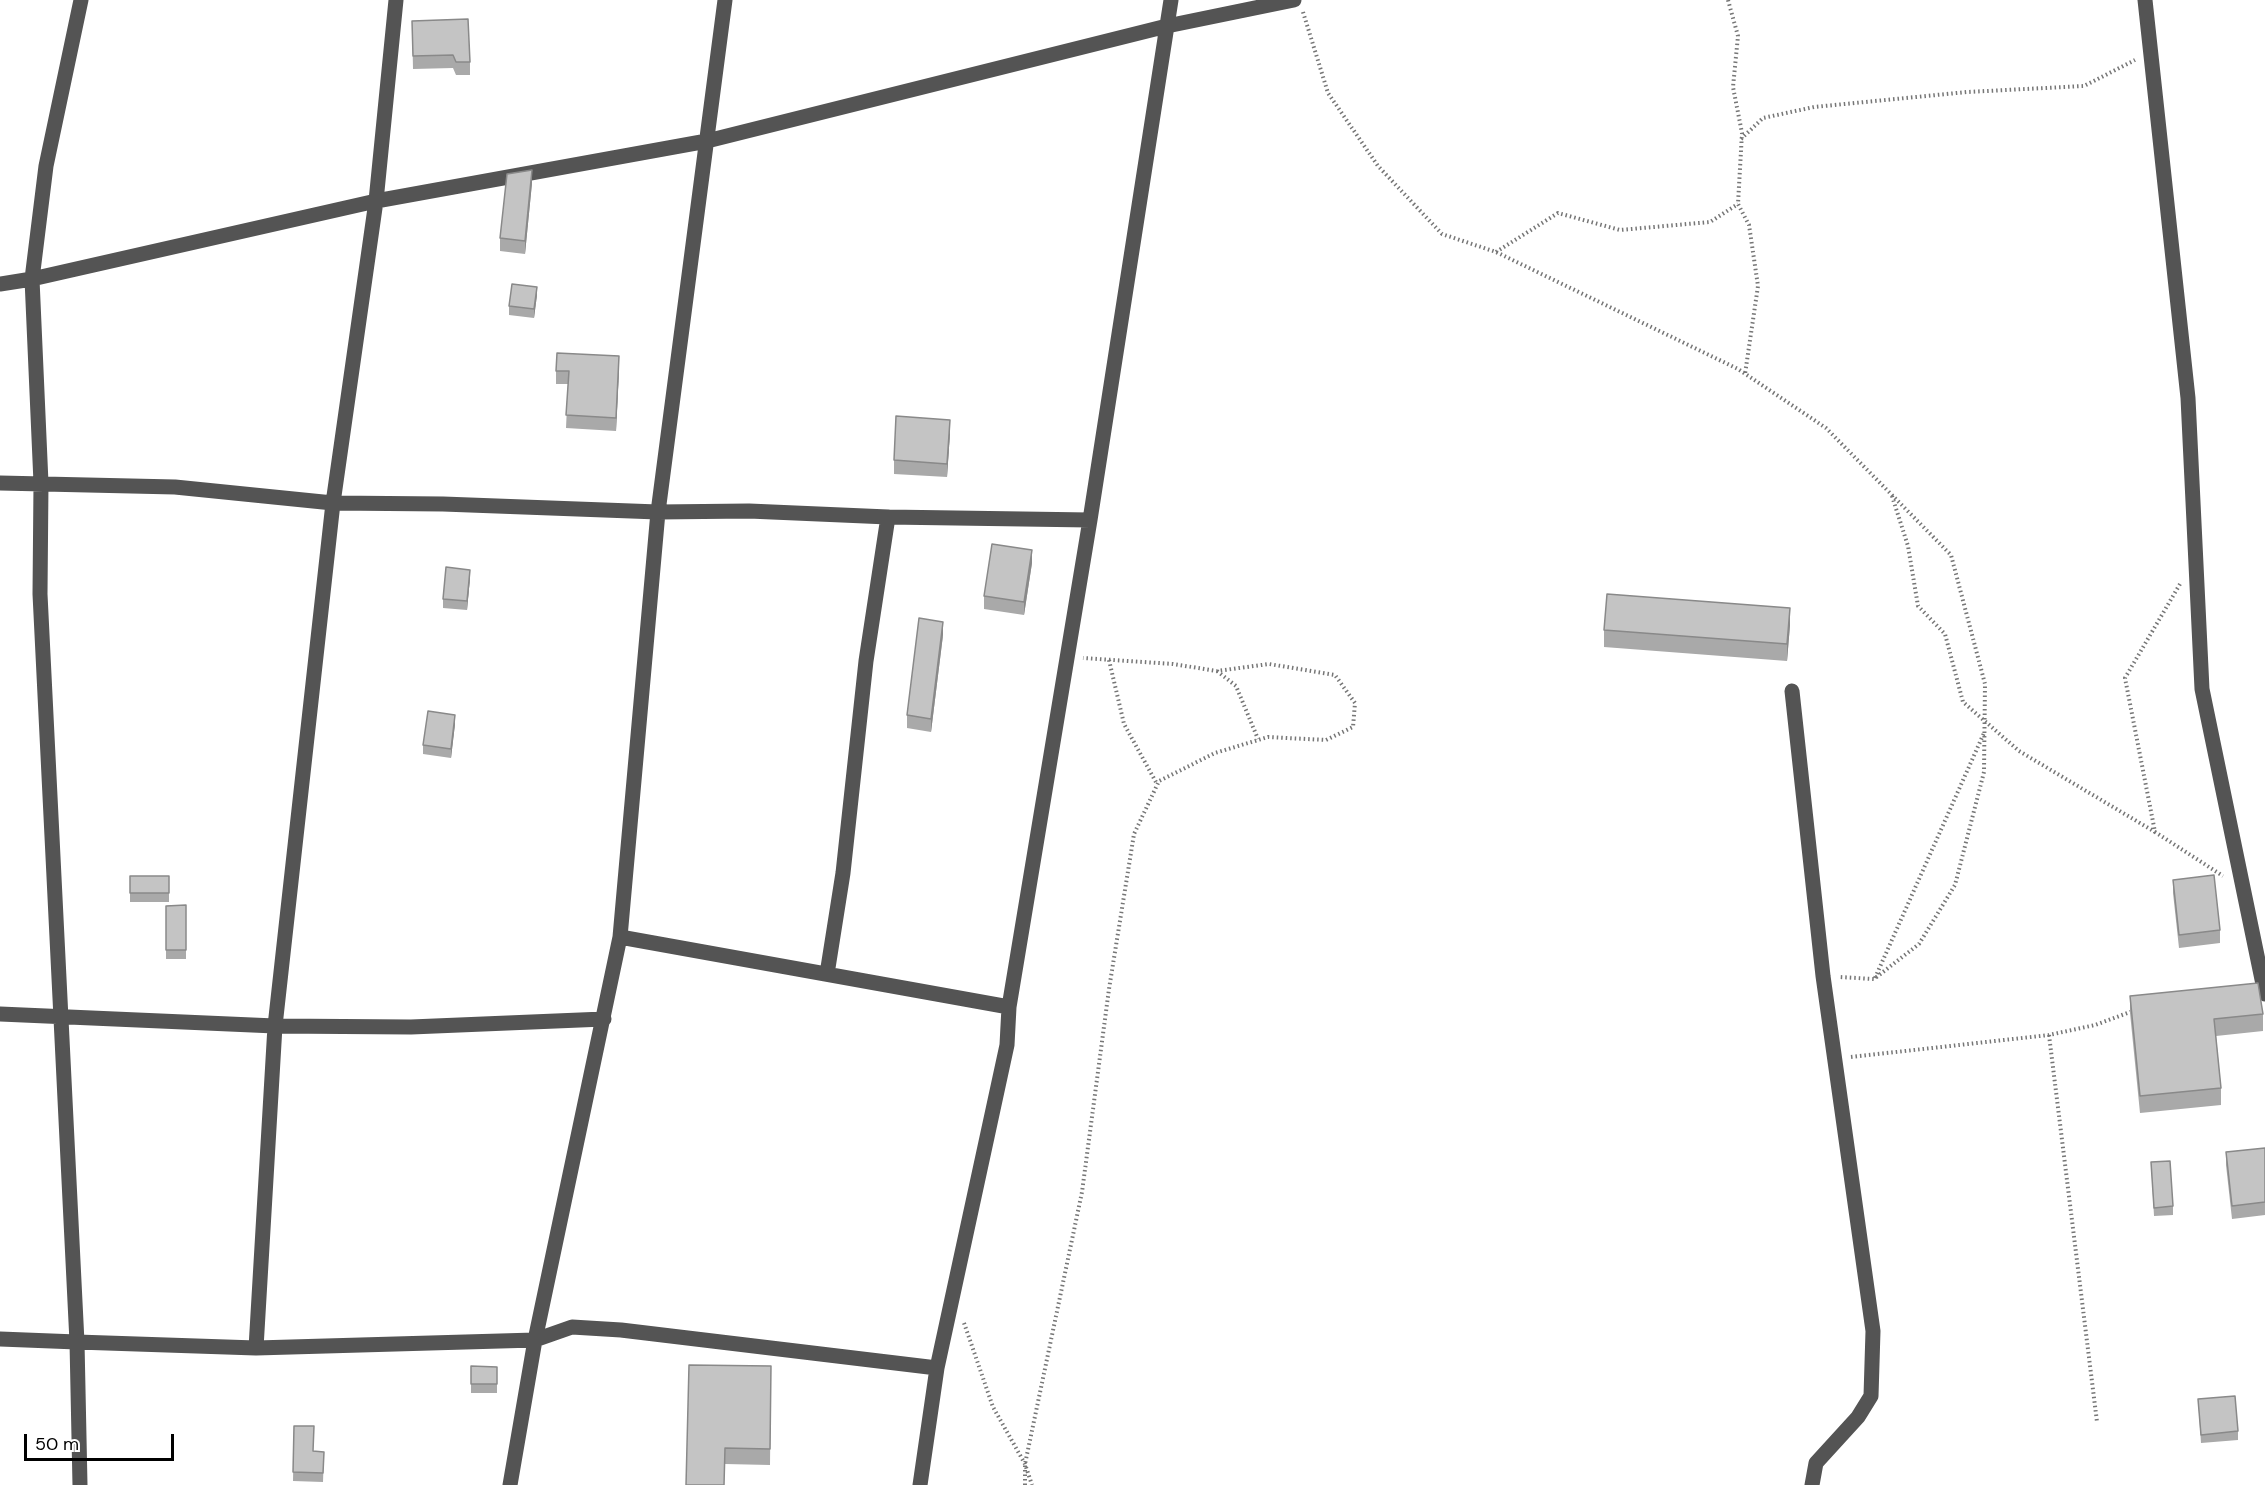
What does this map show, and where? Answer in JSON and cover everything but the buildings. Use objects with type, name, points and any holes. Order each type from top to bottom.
[{"type":"street","points":[[80,1485],[63,1017],[51,844],[41,618],[41,483],[32,279],[46,166],[81,0]]},
{"type":"street","points":[[256,1347],[275,1026],[333,502],[376,201],[396,0]]},
{"type":"street","points":[[510,1485],[535,1340],[620,937],[658,512],[725,0]]},
{"type":"street","points":[[920,1485],[937,1368],[1007,1045],[1009,1007],[1090,520],[1171,0]]},
{"type":"street","points":[[2145,0],[2188,398],[2202,689],[2265,994]]},
{"type":"street","points":[[0,284],[32,279],[376,201],[707,141],[1167,26],[1298,5]]},
{"type":"street","points":[[0,483],[175,487],[333,502],[658,512],[749,511],[888,517],[1090,520]]},
{"type":"street","points":[[827,974],[847,841],[870,628],[888,517]]},
{"type":"street","points":[[1792,691],[1823,976],[1874,1331],[1871,1396],[1858,1417],[1816,1463],[1812,1485]]},
{"type":"street","points":[[620,937],[1009,1007]]},
{"type":"street","points":[[0,1014],[275,1026],[411,1027],[604,1019]]},
{"type":"street","points":[[0,1339],[256,1347],[535,1340],[572,1327],[621,1330],[937,1368]]},
{"type":"path","points":[[1728,0],[1738,36],[1733,87],[1742,139],[1738,204],[1749,225],[1758,286],[1745,374]]},
{"type":"path","points":[[1298,5],[1328,93],[1378,166],[1442,234],[1496,252],[1745,374],[1826,428],[1951,555],[1985,684],[1984,772],[1954,885],[1919,944],[1874,979],[1823,976]]},
{"type":"path","points":[[1742,139],[1762,118],[1815,107],[1966,92],[2084,86],[2150,53]]},
{"type":"path","points":[[1496,252],[1558,213],[1620,230],[1710,222],[1738,204]]},
{"type":"path","points":[[1891,494],[1908,546],[1918,606],[1945,634],[1963,702],[2019,751],[2155,832],[2243,889]]},
{"type":"path","points":[[2155,832],[2125,678],[2196,558]]},
{"type":"path","points":[[1025,1485],[1025,1464],[1082,1192],[1109,989],[1134,834],[1159,781],[1215,753],[1258,739],[1280,737],[1326,740],[1353,727],[1355,703],[1335,675],[1269,664],[1217,671],[1067,657]]},
{"type":"path","points":[[1109,660],[1124,723],[1157,785]]},
{"type":"path","points":[[1217,671],[1236,686],[1258,739]]},
{"type":"path","points":[[1874,979],[1985,730]]},
{"type":"path","points":[[1836,1058],[2049,1035],[2096,1025],[2135,1011]]},
{"type":"path","points":[[2049,1035],[2097,1422]]},
{"type":"path","points":[[953,1291],[993,1407],[1025,1464],[1032,1485]]}]
